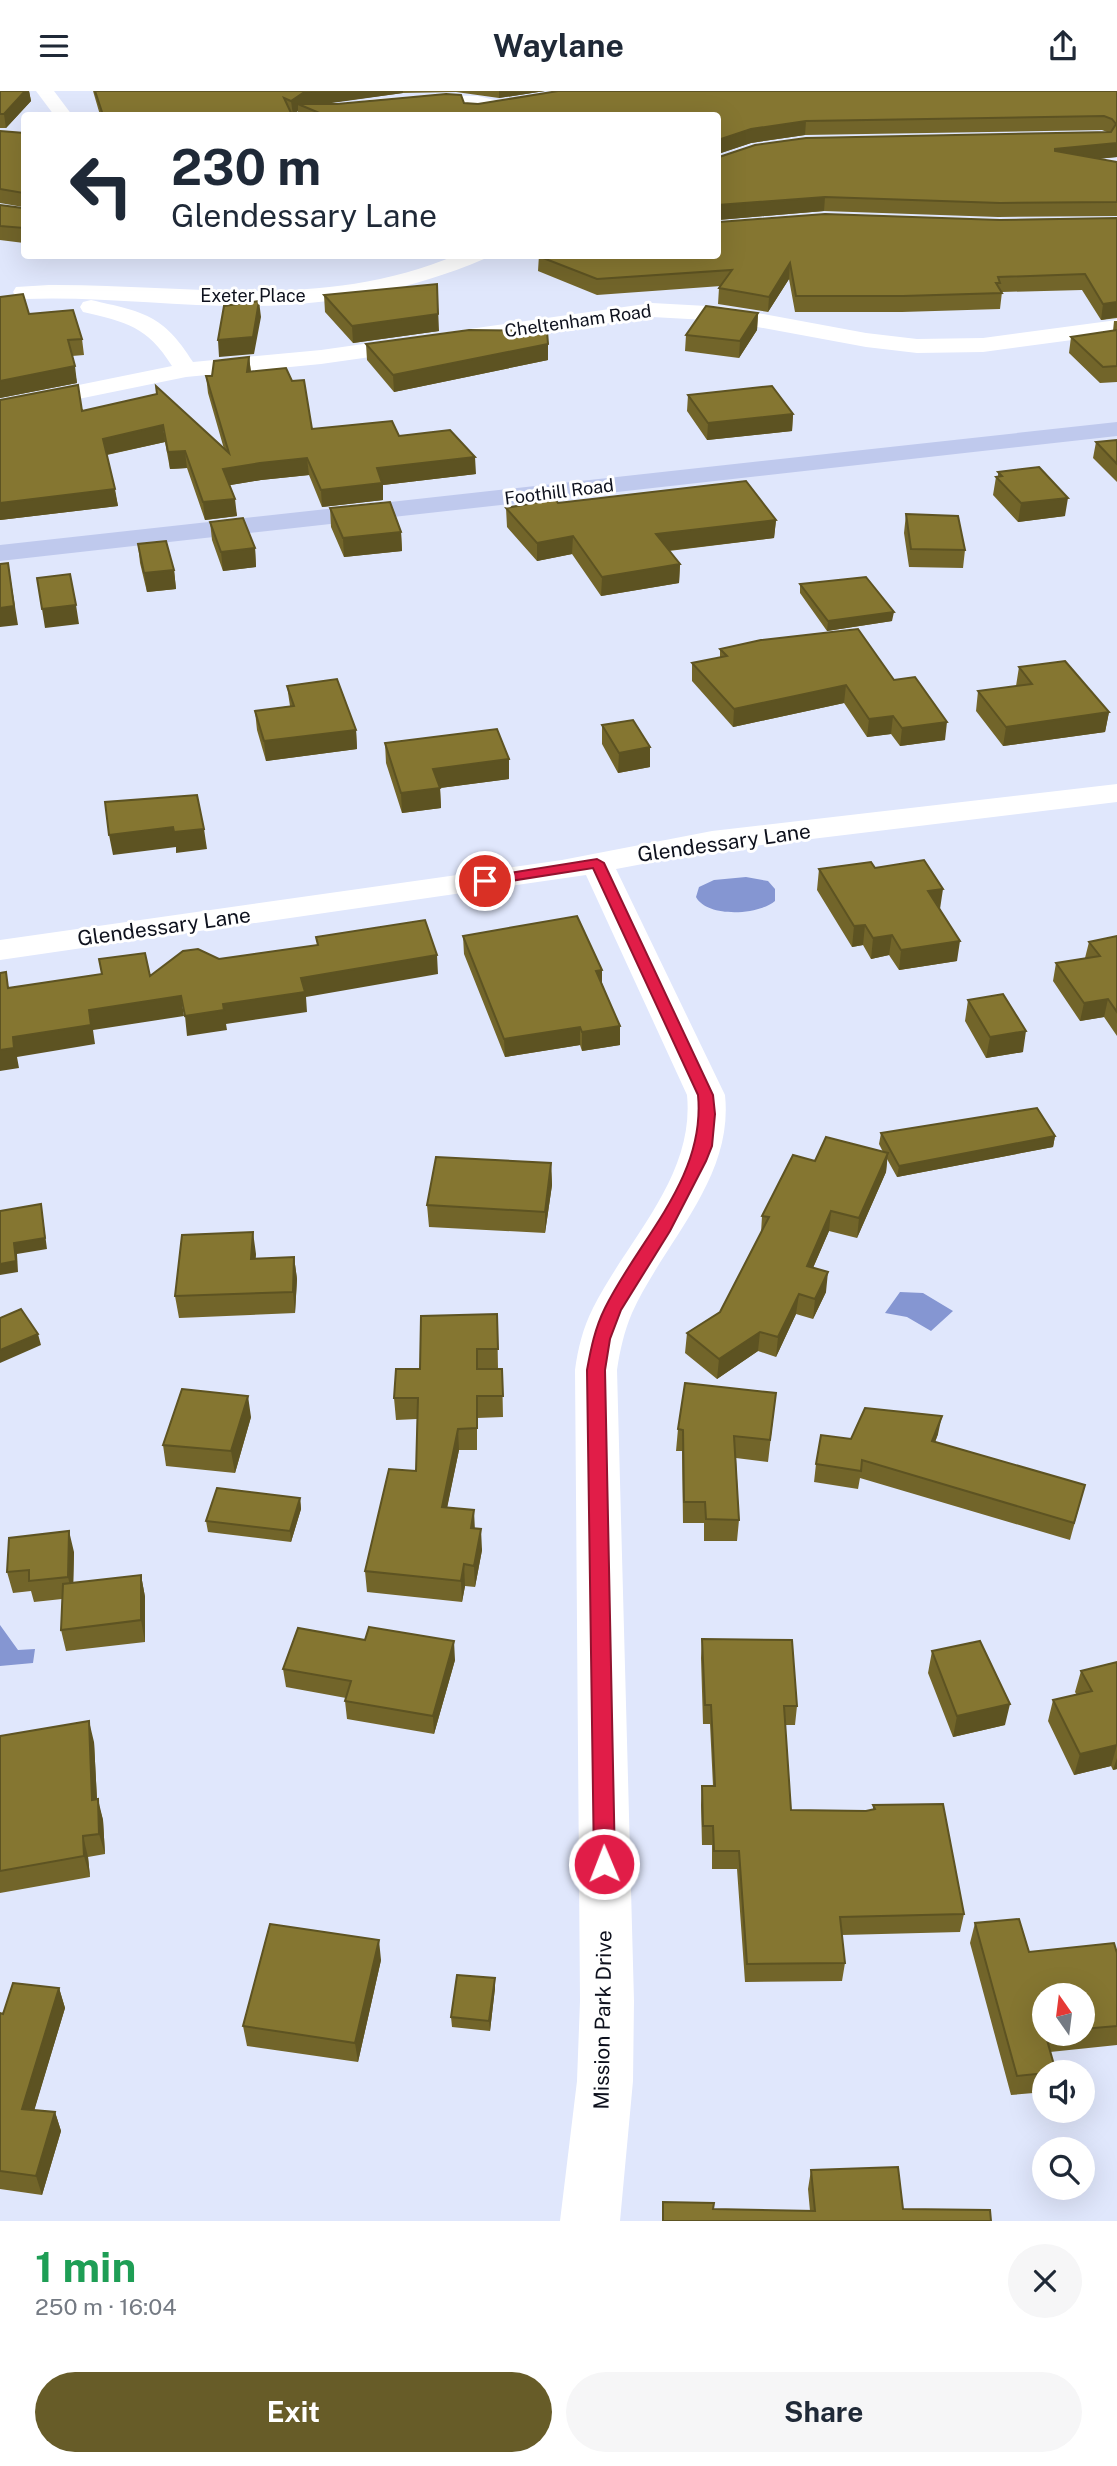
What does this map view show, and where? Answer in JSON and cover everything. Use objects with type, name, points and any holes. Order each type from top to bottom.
[{"type":"main road","name":"Foothill Road","points":[[0,554],[1117,429]]},
{"type":"street","points":[[45,91],[61,112]]},
{"type":"street","points":[[323,112],[380,103],[461,96],[503,104],[462,112]]},
{"type":"street","name":"Exeter Place","points":[[0,294],[86,289],[222,299],[302,297],[391,283],[454,266],[469,259]]},
{"type":"street","name":"Exeter Place","points":[[24,292],[121,314],[148,323],[166,337],[186,370]]},
{"type":"street","name":"Cheltenham Road","points":[[0,408],[186,370],[321,357],[652,310],[715,313],[866,340],[917,346],[983,345],[1117,327]]},
{"type":"street","name":"Glendessary Lane","points":[[0,950],[597,863],[712,841],[1117,793]]},
{"type":"street","name":"Mission Park Drive","points":[[590,2221],[605,2081],[607,2001],[596,1370],[601,1339],[613,1309],[662,1231],[698,1161],[704,1146],[708,1114],[706,1095],[597,863]]},
{"type":"water","points":[[746,877],[768,881],[775,889],[775,901],[757,909],[734,912],[711,908],[696,897],[699,887],[714,880]]},
{"type":"water","points":[[900,1292],[923,1293],[953,1311],[931,1331],[907,1317],[885,1313]]},
{"type":"water","points":[[0,1625],[18,1650],[35,1649],[33,1663],[0,1666]]},
{"type":"building","points":[[0,91],[25,91],[4,114],[0,114]]},
{"type":"building","points":[[95,91],[316,91],[303,93],[291,101],[284,98],[291,112],[102,112]]},
{"type":"building","points":[[558,91],[1117,91],[1117,143],[1055,151],[1117,162],[1117,202],[1000,203],[825,197],[721,205],[721,156],[755,145],[806,138],[1111,132],[1116,124],[1104,116],[806,121],[751,129],[721,139],[721,112],[317,112],[298,104],[337,104],[446,94],[461,95],[464,103],[478,104]]},
{"type":"building","points":[[0,131],[21,133],[21,192],[0,189]]},
{"type":"building","points":[[0,205],[21,208],[21,228],[0,226]]},
{"type":"building","points":[[825,214],[1000,220],[1117,218],[1117,302],[1103,304],[1085,274],[998,277],[1000,283],[996,283],[1002,293],[796,296],[790,263],[769,297],[719,288],[732,270],[597,279],[546,259],[721,259],[721,222]]},
{"type":"building","points":[[437,284],[438,314],[352,326],[324,295]]},
{"type":"building","points":[[23,294],[29,314],[73,310],[82,339],[68,340],[75,366],[0,381],[0,297]]},
{"type":"building","points":[[259,301],[253,337],[218,340],[224,306]]},
{"type":"building","points":[[706,306],[758,313],[740,341],[686,335]]},
{"type":"building","points":[[469,330],[547,331],[548,344],[393,375],[366,344]]},
{"type":"building","points":[[1117,330],[1117,366],[1103,367],[1071,337]]},
{"type":"building","points":[[249,357],[247,372],[286,368],[292,381],[304,380],[312,429],[392,421],[399,436],[450,430],[475,457],[377,468],[382,483],[321,490],[307,458],[223,469],[235,499],[203,502],[185,451],[168,452],[163,425],[103,439],[115,489],[0,503],[0,400],[78,385],[82,411],[157,394],[156,386],[229,453],[206,376],[212,376],[214,361]]},
{"type":"building","points":[[772,386],[793,414],[708,423],[688,395]]},
{"type":"building","points":[[1117,440],[1117,464],[1096,442]]},
{"type":"building","points":[[1039,467],[1068,498],[1021,503],[996,477],[1002,476],[998,472]]},
{"type":"building","points":[[746,481],[776,520],[656,534],[680,564],[602,577],[573,536],[537,543],[506,508],[555,499],[558,503]]},
{"type":"building","points":[[390,502],[401,532],[343,538],[330,508]]},
{"type":"building","points":[[906,514],[958,516],[965,550],[911,549]]},
{"type":"building","points":[[243,518],[255,548],[221,552],[210,522]]},
{"type":"building","points":[[166,541],[174,570],[144,573],[138,544]]},
{"type":"building","points":[[8,563],[14,606],[0,608],[0,564]]},
{"type":"building","points":[[70,574],[76,605],[42,609],[37,578]]},
{"type":"building","points":[[866,577],[894,612],[828,621],[800,584]]},
{"type":"building","points":[[858,629],[894,680],[915,677],[947,722],[902,728],[893,716],[869,719],[846,685],[734,709],[692,663],[727,656],[720,649],[761,640]]},
{"type":"building","points":[[1065,661],[1109,712],[1006,727],[978,691],[1032,684],[1019,667]]},
{"type":"building","points":[[337,679],[356,730],[264,741],[255,711],[294,706],[287,686]]},
{"type":"building","points":[[633,720],[650,747],[619,753],[602,725]]},
{"type":"building","points":[[497,729],[509,759],[433,769],[440,788],[401,793],[385,743]]},
{"type":"building","points":[[197,795],[204,829],[174,832],[173,827],[109,835],[105,802]]},
{"type":"building","points":[[924,860],[943,889],[928,891],[960,941],[901,950],[892,935],[873,938],[865,925],[854,926],[819,869],[871,862],[875,868]]},
{"type":"building","points":[[577,916],[602,970],[596,971],[620,1026],[582,1032],[580,1027],[504,1039],[463,936]]},
{"type":"building","points":[[425,920],[437,955],[301,978],[305,992],[223,1004],[224,1010],[185,1016],[181,996],[89,1010],[91,1025],[13,1037],[14,1048],[0,1050],[0,973],[6,972],[8,988],[102,974],[99,959],[145,953],[150,976],[183,951],[198,949],[219,959],[318,945],[316,937]]},
{"type":"building","points":[[1117,936],[1117,1012],[1108,999],[1084,1003],[1056,963],[1100,956],[1089,942]]},
{"type":"building","points":[[1003,994],[1026,1031],[990,1037],[968,1000]]},
{"type":"building","points":[[1037,1108],[1055,1136],[899,1166],[881,1133]]},
{"type":"building","points":[[826,1137],[888,1153],[859,1218],[831,1211],[807,1266],[828,1272],[815,1299],[799,1294],[778,1337],[760,1332],[719,1359],[687,1333],[720,1312],[769,1217],[762,1216],[793,1155],[815,1161]]},
{"type":"building","points":[[436,1157],[551,1163],[545,1212],[427,1205]]},
{"type":"building","points":[[41,1204],[45,1238],[14,1243],[16,1261],[0,1264],[0,1211]]},
{"type":"building","points":[[253,1232],[251,1259],[294,1257],[293,1292],[175,1296],[182,1235]]},
{"type":"building","points":[[21,1309],[38,1334],[0,1350],[0,1318]]},
{"type":"building","points":[[497,1314],[498,1349],[477,1349],[477,1369],[502,1369],[503,1396],[477,1396],[477,1428],[458,1429],[442,1507],[474,1510],[471,1528],[481,1529],[474,1566],[464,1564],[461,1581],[365,1571],[389,1469],[416,1471],[418,1398],[394,1398],[396,1369],[420,1369],[421,1316]]},
{"type":"building","points":[[685,1383],[776,1393],[770,1440],[734,1436],[739,1520],[706,1519],[705,1502],[684,1502],[683,1430],[678,1429]]},
{"type":"building","points":[[182,1389],[248,1396],[231,1451],[163,1445]]},
{"type":"building","points":[[865,1408],[942,1416],[932,1441],[1085,1485],[1074,1523],[862,1460],[861,1471],[816,1464],[821,1435],[851,1439]]},
{"type":"building","points":[[217,1488],[300,1498],[290,1531],[206,1521]]},
{"type":"building","points":[[69,1531],[68,1577],[29,1581],[29,1570],[7,1572],[9,1538]]},
{"type":"building","points":[[141,1575],[141,1620],[61,1630],[63,1584]]},
{"type":"building","points":[[369,1627],[454,1641],[433,1716],[345,1701],[351,1681],[283,1669],[298,1628],[365,1640]]},
{"type":"building","points":[[702,1639],[792,1640],[797,1706],[784,1706],[791,1810],[866,1811],[875,1809],[873,1805],[943,1804],[964,1914],[840,1917],[845,1963],[747,1964],[739,1851],[714,1851],[713,1826],[703,1826],[702,1786],[715,1786],[711,1705],[705,1705]]},
{"type":"building","points":[[980,1641],[1010,1704],[957,1716],[932,1651]]},
{"type":"building","points":[[1117,1662],[1117,1745],[1080,1754],[1053,1700],[1092,1691],[1081,1671]]},
{"type":"building","points":[[89,1721],[92,1800],[98,1799],[99,1834],[83,1836],[84,1856],[0,1871],[0,1736]]},
{"type":"building","points":[[1019,1919],[1029,1952],[1114,1943],[1117,1953],[1117,2026],[1096,2028],[1096,1983],[1032,1983],[1032,2046],[1049,2046],[1053,2060],[1032,2060],[1032,2074],[1017,2076],[975,1923]]},
{"type":"building","points":[[270,1924],[379,1940],[355,2043],[243,2026]]},
{"type":"building","points":[[457,1975],[495,1978],[489,2021],[451,2017]]},
{"type":"building","points":[[13,1983],[59,1988],[22,2109],[55,2112],[36,2176],[0,2171],[0,2013],[3,2014]]},
{"type":"building","points":[[898,2167],[903,2209],[990,2210],[991,2221],[663,2221],[663,2202],[714,2203],[713,2209],[815,2211],[811,2170]]},
{"type":"route","points":[[485,881],[597,863],[650,970],[706,1095],[708,1114],[704,1146],[698,1161],[662,1231],[613,1309],[601,1339],[596,1370],[604,1864]]}]
